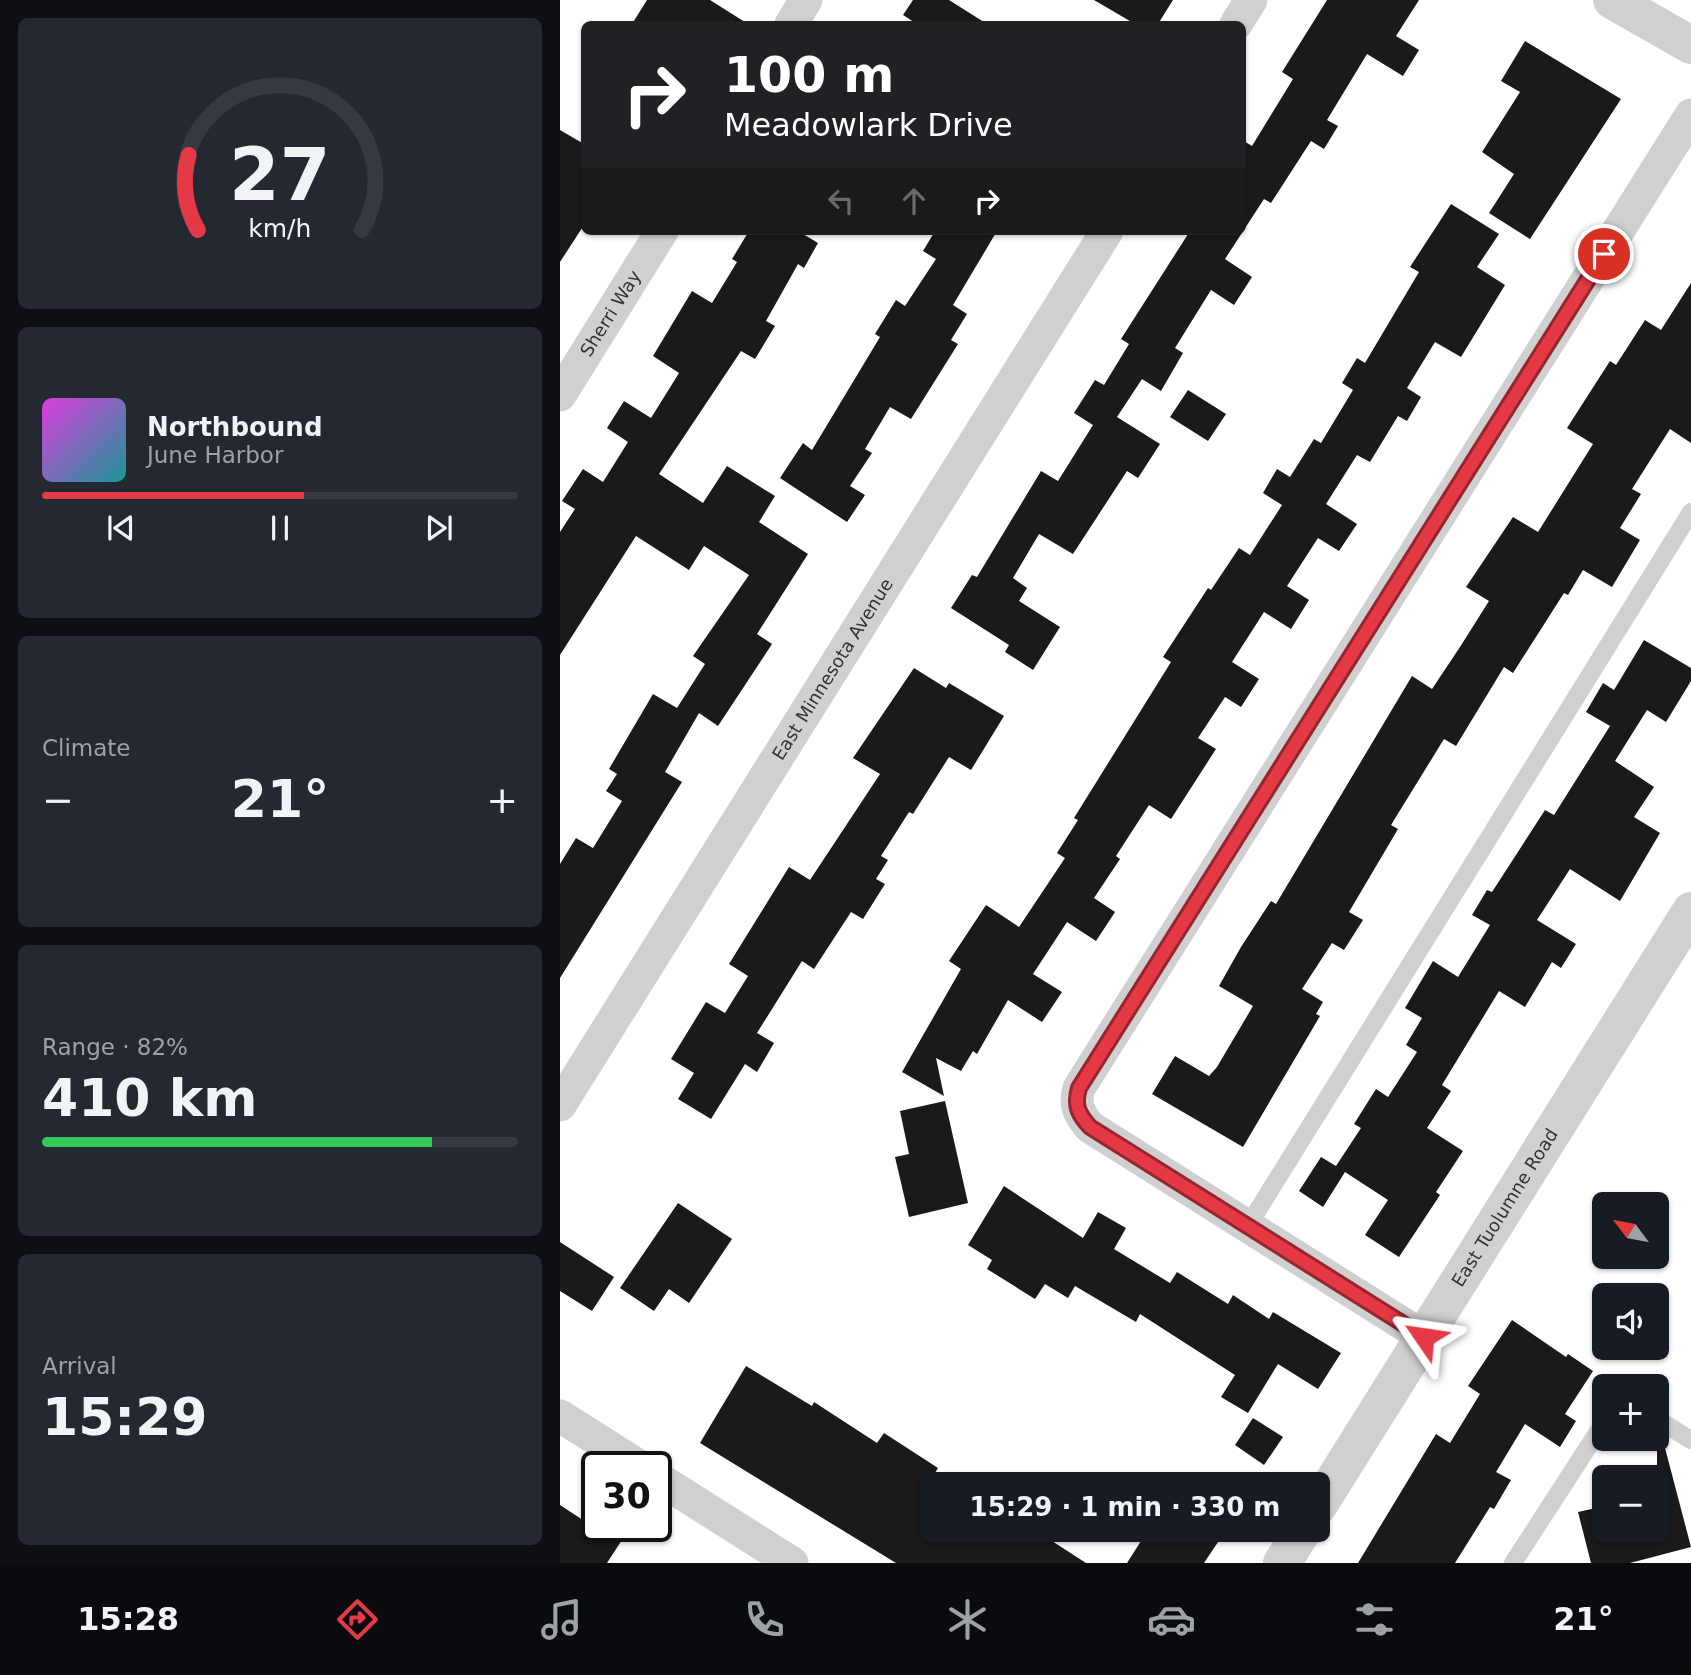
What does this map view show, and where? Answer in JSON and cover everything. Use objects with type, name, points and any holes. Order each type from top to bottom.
[{"type":"street","points":[[793,21],[806,0]]},
{"type":"street","points":[[1238,21],[1251,0]]},
{"type":"street","points":[[1612,0],[1691,45]]},
{"type":"street","points":[[1672,0],[1691,32]]},
{"type":"street","points":[[1424,1337],[1090,1127],[1077,1110],[1079,1088],[1691,115]]},
{"type":"street","name":"Sherri Way","points":[[560,395],[660,235]]},
{"type":"street","name":"East Minnesota Avenue","points":[[560,1105],[1104,235]]},
{"type":"street","name":"East Tuolumne Road","points":[[1330,1487],[1691,911]]},
{"type":"street","points":[[560,1416],[615,1451]]},
{"type":"street","points":[[672,1487],[792,1563]]},
{"type":"street","points":[[1282,1563],[1295,1542]]},
{"type":"lane","points":[[1248,1226],[1691,512]]},
{"type":"lane","points":[[1669,1426],[1691,1440]]},
{"type":"lane","points":[[1513,1563],[1592,1441]]},
{"type":"building","points":[[647,0],[710,0],[743,21],[634,21]]},
{"type":"building","points":[[913,0],[949,0],[982,21],[912,21],[903,15]]},
{"type":"building","points":[[1094,0],[1173,0],[1160,21],[1130,21]]},
{"type":"building","points":[[1327,0],[1419,0],[1396,36],[1419,50],[1403,76],[1367,54],[1327,120],[1338,126],[1324,149],[1311,141],[1271,203],[1264,199],[1246,227],[1246,142],[1252,146],[1293,79],[1282,72]]},
{"type":"building","points":[[1525,41],[1621,99],[1530,239],[1489,213],[1514,174],[1482,152],[1520,92],[1501,81]]},
{"type":"building","points":[[560,130],[581,142],[581,230],[560,262]]},
{"type":"building","points":[[1451,204],[1499,234],[1477,267],[1505,285],[1461,357],[1435,342],[1407,388],[1421,397],[1407,421],[1398,416],[1370,462],[1357,455],[1326,504],[1357,524],[1339,551],[1318,538],[1287,586],[1309,600],[1291,629],[1264,612],[1232,662],[1259,679],[1241,707],[1225,697],[1198,738],[1216,749],[1171,819],[1149,805],[1116,856],[1120,859],[1094,898],[1115,912],[1096,941],[1067,922],[1033,974],[1062,992],[1042,1022],[1008,1000],[977,1054],[973,1051],[961,1071],[936,1058],[944,1096],[902,1072],[961,969],[949,961],[986,905],[1019,927],[1065,858],[1057,853],[1078,820],[1074,818],[1171,662],[1163,657],[1208,588],[1211,590],[1239,548],[1250,555],[1282,505],[1263,493],[1277,469],[1290,477],[1314,439],[1321,443],[1353,390],[1342,383],[1357,358],[1365,363],[1419,272],[1410,267]]},
{"type":"building","points":[[747,235],[805,235],[818,243],[804,268],[798,264],[766,321],[775,326],[755,359],[741,351],[659,474],[703,503],[727,466],[775,496],[759,522],[808,554],[757,634],[772,644],[718,726],[699,713],[665,772],[682,782],[560,978],[560,864],[576,838],[593,848],[622,801],[606,791],[617,774],[609,769],[653,694],[677,708],[705,664],[693,656],[749,575],[704,546],[689,570],[636,536],[560,655],[560,532],[575,509],[562,501],[583,469],[603,482],[628,442],[607,428],[624,401],[651,418],[679,373],[653,356],[692,291],[712,303],[737,262],[732,259]]},
{"type":"building","points":[[933,235],[995,235],[953,305],[967,314],[951,340],[958,344],[911,419],[890,407],[865,449],[872,453],[850,486],[865,495],[847,522],[780,478],[803,443],[812,450],[880,337],[875,334],[896,300],[905,306],[936,259],[923,251]]},
{"type":"building","points":[[1187,235],[1241,235],[1225,259],[1252,277],[1234,305],[1211,290],[1175,348],[1183,353],[1161,391],[1142,379],[1117,417],[1160,444],[1138,478],[1127,471],[1073,554],[1039,534],[1013,578],[1027,588],[1019,601],[1060,627],[1033,670],[1005,652],[1009,645],[951,608],[972,575],[977,577],[1041,471],[1058,481],[1093,425],[1074,413],[1095,380],[1104,385],[1129,344],[1121,339]]},
{"type":"building","points":[[1691,283],[1691,443],[1670,429],[1632,489],[1641,494],[1620,528],[1640,540],[1612,587],[1583,570],[1568,595],[1564,593],[1513,673],[1504,667],[1456,746],[1444,739],[1391,825],[1398,829],[1349,912],[1363,920],[1344,950],[1332,943],[1302,989],[1323,1002],[1316,1014],[1320,1016],[1243,1147],[1152,1094],[1175,1056],[1209,1076],[1217,1067],[1253,1006],[1219,986],[1241,947],[1271,901],[1276,904],[1412,676],[1432,689],[1460,647],[1489,601],[1466,587],[1513,517],[1538,532],[1593,444],[1567,428],[1610,361],[1616,365],[1645,320],[1661,330]]},
{"type":"building","points":[[1188,390],[1226,414],[1208,441],[1170,417]]},
{"type":"building","points":[[1644,640],[1691,668],[1691,681],[1666,722],[1647,710],[1615,761],[1654,787],[1634,817],[1660,833],[1620,901],[1570,869],[1537,920],[1576,944],[1561,968],[1552,962],[1525,1007],[1499,991],[1442,1085],[1451,1091],[1427,1128],[1463,1151],[1436,1192],[1440,1195],[1399,1257],[1365,1235],[1388,1200],[1345,1172],[1323,1207],[1299,1191],[1321,1157],[1336,1166],[1361,1128],[1354,1124],[1376,1089],[1388,1097],[1417,1052],[1406,1045],[1422,1018],[1405,1008],[1433,961],[1458,977],[1490,925],[1472,915],[1487,890],[1492,892],[1545,810],[1554,815],[1610,726],[1586,712],[1603,683],[1614,690]]},
{"type":"building","points":[[914,668],[946,688],[949,683],[1004,716],[971,770],[949,757],[913,814],[909,812],[881,856],[888,860],[876,879],[885,884],[863,919],[851,912],[814,969],[802,961],[757,1033],[774,1043],[757,1072],[745,1064],[711,1119],[678,1099],[694,1073],[671,1059],[706,1002],[725,1013],[748,976],[729,964],[789,867],[810,880],[880,774],[853,758]]},
{"type":"building","points":[[945,1101],[968,1203],[909,1217],[895,1157],[909,1154],[900,1111]]},
{"type":"building","points":[[1004,1186],[1083,1238],[1098,1212],[1126,1228],[1114,1249],[1170,1283],[1177,1272],[1228,1304],[1233,1295],[1269,1319],[1273,1312],[1341,1353],[1318,1389],[1278,1364],[1248,1413],[1221,1397],[1235,1375],[1140,1314],[1136,1322],[1075,1286],[1068,1298],[1045,1284],[1035,1299],[987,1269],[992,1260],[968,1245]]},
{"type":"building","points":[[678,1203],[732,1239],[689,1303],[669,1289],[654,1311],[620,1288]]},
{"type":"building","points":[[560,1242],[614,1277],[592,1311],[560,1291]]},
{"type":"building","points":[[1512,1320],[1566,1357],[1568,1354],[1593,1371],[1565,1414],[1576,1421],[1560,1447],[1525,1424],[1496,1472],[1511,1480],[1494,1509],[1490,1507],[1455,1563],[1358,1563],[1436,1434],[1450,1443],[1480,1394],[1468,1386]]},
{"type":"building","points":[[746,1366],[812,1406],[814,1402],[877,1443],[884,1433],[938,1468],[936,1472],[920,1472],[920,1542],[1054,1542],[1086,1563],[896,1563],[700,1443]]},
{"type":"building","points":[[1253,1418],[1283,1437],[1264,1465],[1235,1445]]},
{"type":"building","points":[[1657,1451],[1666,1451],[1691,1547],[1630,1563],[1591,1563],[1578,1512],[1592,1509],[1592,1542],[1669,1542],[1669,1465],[1657,1465]]},
{"type":"building","points":[[560,1505],[581,1519],[581,1542],[621,1542],[607,1563],[560,1563]]},
{"type":"building","points":[[1140,1542],[1218,1542],[1204,1563],[1127,1563]]},
{"type":"route","points":[[1424,1337],[1090,1127],[1077,1110],[1076,1098],[1079,1088],[1604,254]]}]
